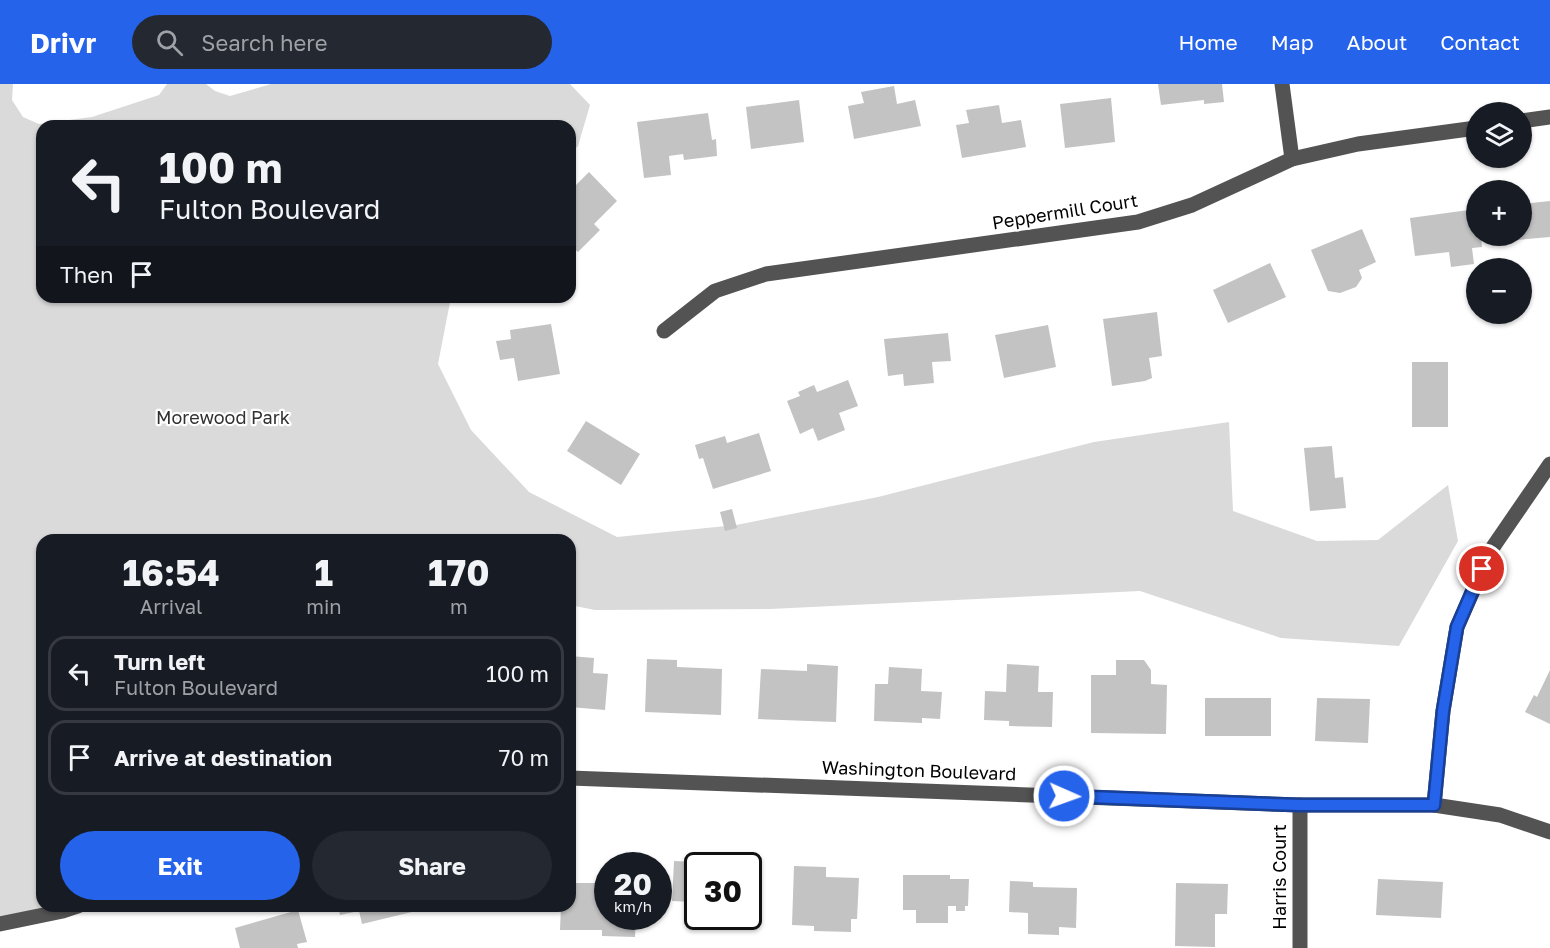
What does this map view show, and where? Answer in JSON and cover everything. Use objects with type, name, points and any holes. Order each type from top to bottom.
[{"type":"street","points":[[1282,84],[1292,159]]},
{"type":"street","points":[[1532,119],[1550,117]]},
{"type":"street","name":"Peppermill Court","points":[[664,331],[715,291],[766,274],[1138,222],[1192,205],[1292,159],[1358,144],[1466,129]]},
{"type":"street","points":[[1434,805],[1443,711],[1457,627],[1491,550],[1550,464]]},
{"type":"street","name":"Washington Boulevard","points":[[576,778],[1299,805],[1434,805],[1500,815],[1550,832]]},
{"type":"street","name":"Harris Court","points":[[1299,805],[1300,948]]},
{"type":"street","points":[[0,924],[58,912]]},
{"type":"green space","name":"Morewood Park","points":[[0,84],[13,84],[12,100],[23,117],[36,123],[36,303],[450,303],[438,364],[471,430],[529,492],[617,537],[736,525],[878,497],[1094,442],[1229,422],[1233,511],[1317,541],[1378,540],[1448,485],[1458,541],[1399,646],[1281,638],[1140,591],[770,609],[595,610],[576,606],[576,534],[36,534],[36,912],[52,912],[0,924]]},
{"type":"green space","points":[[167,84],[206,84],[215,91],[230,96],[271,84],[570,84],[590,105],[576,148],[576,120],[69,120],[92,117],[159,95]]},
{"type":"building","points":[[1158,84],[1222,84],[1224,102],[1204,104],[1204,100],[1161,105]]},
{"type":"building","points":[[894,86],[897,104],[915,100],[921,126],[854,139],[848,106],[864,103],[861,92]]},
{"type":"building","points":[[1111,98],[1115,142],[1065,148],[1060,104]]},
{"type":"building","points":[[799,100],[804,142],[751,149],[746,107]]},
{"type":"building","points":[[999,105],[1002,123],[1021,120],[1026,147],[962,158],[956,125],[969,123],[966,110]]},
{"type":"building","points":[[708,113],[712,140],[716,139],[717,156],[684,160],[683,154],[669,156],[671,175],[644,178],[637,122]]},
{"type":"building","points":[[589,172],[617,201],[594,224],[600,230],[578,252],[576,250],[576,185]]},
{"type":"building","points":[[1550,201],[1550,237],[1532,239],[1532,203]]},
{"type":"building","points":[[1466,210],[1466,246],[1482,247],[1472,248],[1473,258],[1466,258],[1466,265],[1451,267],[1449,252],[1415,256],[1410,218]]},
{"type":"building","points":[[1362,229],[1376,262],[1359,270],[1362,278],[1356,287],[1340,293],[1328,291],[1311,250]]},
{"type":"building","points":[[1270,263],[1286,297],[1228,323],[1213,290]]},
{"type":"building","points":[[1157,312],[1162,356],[1149,358],[1152,378],[1112,386],[1103,319]]},
{"type":"building","points":[[551,324],[560,374],[518,381],[514,358],[500,360],[496,341],[511,339],[510,330]]},
{"type":"building","points":[[1048,325],[1056,367],[1004,378],[995,335]]},
{"type":"building","points":[[948,333],[951,361],[932,362],[934,383],[904,386],[903,374],[888,376],[884,339]]},
{"type":"building","points":[[1412,362],[1448,362],[1448,427],[1412,427]]},
{"type":"building","points":[[848,380],[858,406],[839,413],[845,430],[818,441],[813,428],[800,434],[787,401],[800,396],[798,392],[814,385],[817,392]]},
{"type":"building","points":[[586,421],[640,454],[621,485],[567,451]]},
{"type":"building","points":[[759,433],[771,471],[713,489],[703,458],[699,459],[695,445],[725,436],[727,443]]},
{"type":"building","points":[[1332,446],[1335,478],[1343,477],[1346,508],[1310,511],[1304,448]]},
{"type":"building","points":[[732,509],[737,528],[725,531],[720,512]]},
{"type":"building","points":[[576,656],[594,658],[593,673],[608,674],[605,710],[576,708]]},
{"type":"building","points":[[647,659],[677,660],[677,667],[722,669],[721,715],[645,712]]},
{"type":"building","points":[[1116,660],[1144,660],[1151,670],[1151,684],[1167,685],[1166,734],[1091,733],[1091,675],[1116,675]]},
{"type":"building","points":[[807,664],[838,666],[836,722],[758,719],[761,669],[807,671]]},
{"type":"building","points":[[1007,664],[1039,666],[1038,692],[1053,692],[1052,727],[1009,726],[1009,721],[984,720],[985,691],[1006,692]]},
{"type":"building","points":[[889,667],[922,669],[921,691],[942,692],[940,719],[922,718],[922,723],[874,721],[875,684],[888,684]]},
{"type":"building","points":[[1550,670],[1550,724],[1525,712],[1534,695],[1537,697]]},
{"type":"building","points":[[1205,698],[1271,698],[1271,736],[1205,736]]},
{"type":"building","points":[[1317,698],[1370,699],[1368,743],[1315,741]]},
{"type":"building","points":[[674,861],[684,861],[684,902],[672,901]]},
{"type":"building","points":[[794,866],[826,867],[826,877],[859,878],[857,919],[851,919],[851,932],[814,931],[814,926],[792,925]]},
{"type":"building","points":[[903,875],[950,875],[950,879],[969,879],[968,906],[965,906],[965,911],[956,911],[956,906],[948,906],[948,923],[916,923],[916,910],[903,910]]},
{"type":"building","points":[[1378,879],[1443,882],[1441,918],[1376,915]]},
{"type":"building","points":[[1010,881],[1033,882],[1033,887],[1077,888],[1076,928],[1059,927],[1059,935],[1028,934],[1028,913],[1009,912]]},
{"type":"building","points":[[576,883],[594,883],[594,930],[560,930],[561,912],[576,912]]},
{"type":"building","points":[[1176,883],[1228,884],[1227,914],[1215,914],[1215,947],[1175,946]]},
{"type":"building","points":[[291,912],[299,912],[307,942],[297,944],[298,948],[240,948],[235,928]]},
{"type":"building","points":[[359,912],[412,912],[362,924]]},
{"type":"building","points":[[602,930],[635,930],[635,937],[602,936]]},
{"type":"route","points":[[1064,796],[1299,805],[1434,805],[1443,711],[1457,627],[1482,569]]}]
